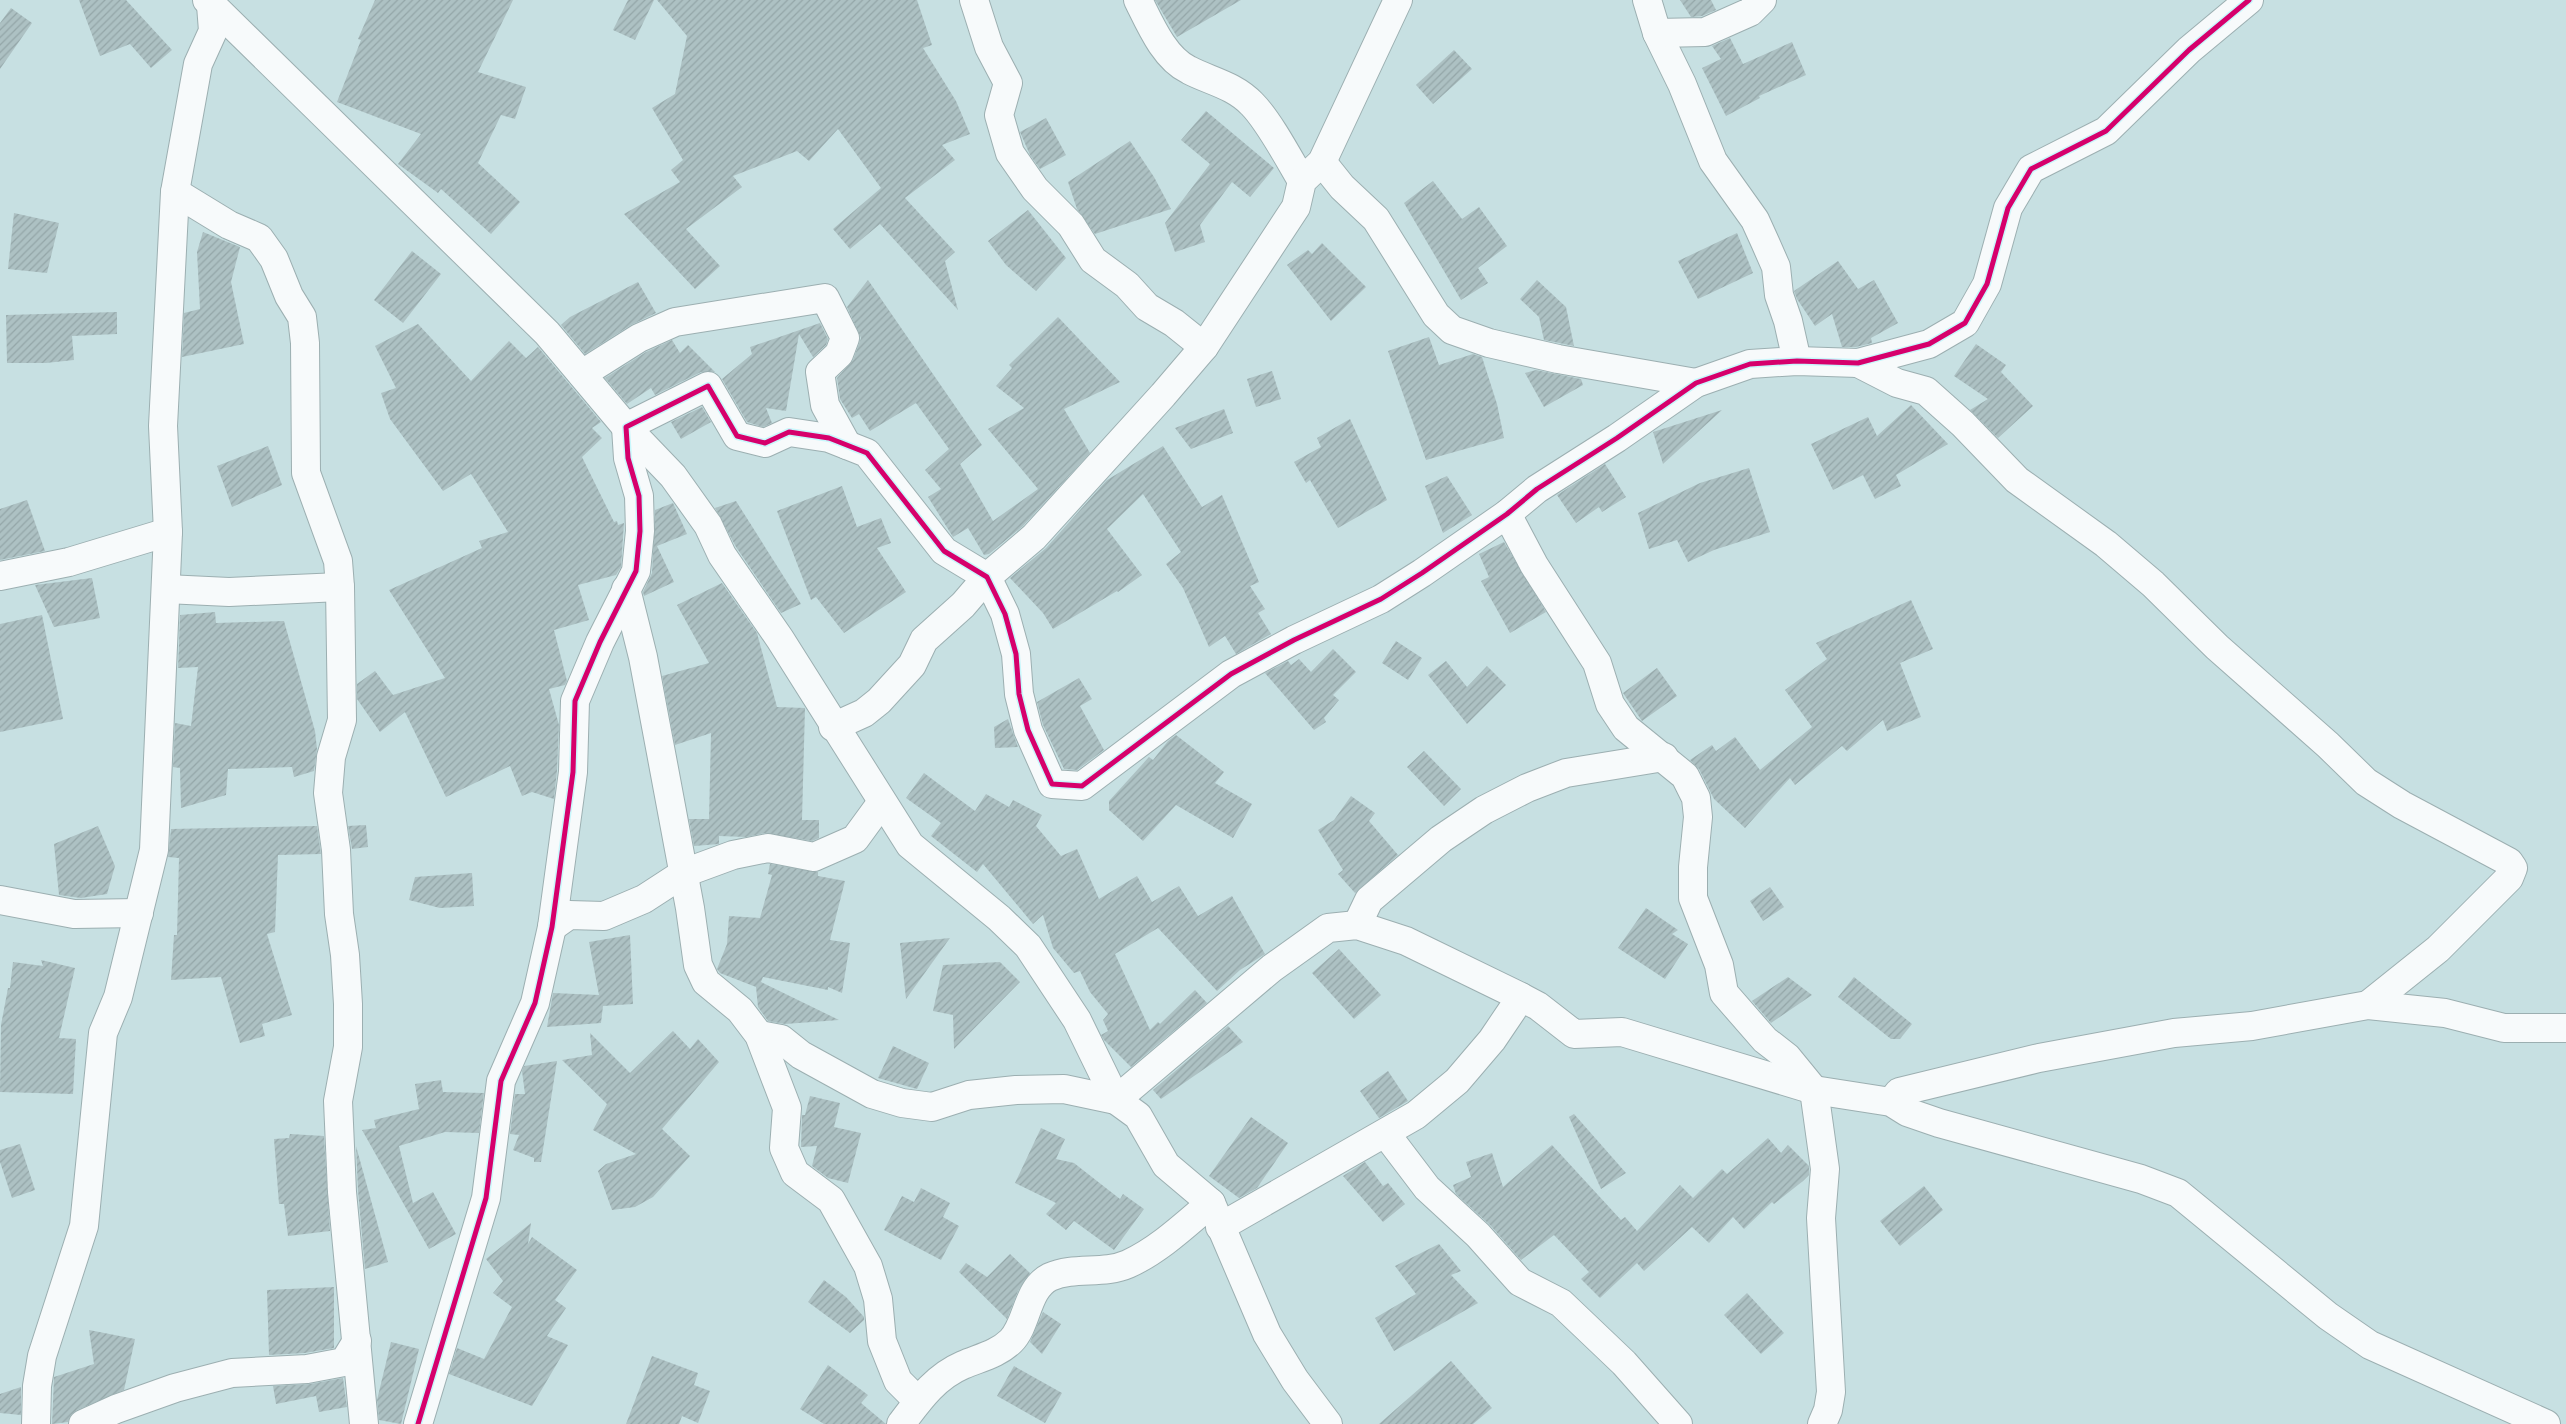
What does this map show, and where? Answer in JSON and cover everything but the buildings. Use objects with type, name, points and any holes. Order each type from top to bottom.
[{"type":"street","points":[[974,0],[989,47],[1008,83],[999,115],[1010,153],[1035,189],[1072,225],[1094,260],[1127,285],[1147,307],[1174,322],[1204,347]]},
{"type":"street","points":[[1138,0],[1153,30],[1170,55],[1187,70],[1221,82],[1252,104],[1302,181]]},
{"type":"street","points":[[833,727],[864,713],[879,701],[912,665],[924,640],[963,604],[987,577],[1034,537],[1204,347],[1296,207],[1302,181],[1322,162],[1398,0]]},
{"type":"street","points":[[1647,0],[1656,33],[1682,84],[1713,161],[1755,220],[1776,267],[1780,295],[1797,361]]},
{"type":"street","points":[[1656,33],[1706,32],[1750,12],[1762,0]]},
{"type":"street","points":[[626,427],[708,386],[737,436],[765,443],[789,432],[829,438],[867,453],[944,551],[987,577],[1005,614],[1012,638],[1016,654],[1019,694],[1028,730],[1052,784],[1082,786],[1231,674],[1294,640],[1381,599],[1507,514],[1537,489],[1617,438],[1696,383],[1750,364],[1797,361],[1858,363],[1929,344],[1965,323],[1987,284],[2008,208],[2031,169],[2106,131],[2189,50],[2249,0]]},
{"type":"street","points":[[36,1424],[37,1386],[42,1356],[84,1226],[103,1033],[118,997],[154,850],[168,532],[163,426],[175,192],[198,64],[214,31],[209,3]]},
{"type":"street","points":[[209,3],[547,333],[626,427],[673,476],[708,525],[722,555],[780,639],[833,727],[910,845],[999,918],[1028,946],[1077,1020],[1116,1100]]},
{"type":"street","points":[[1322,162],[1342,187],[1376,219],[1436,315],[1452,330],[1489,343],[1558,359],[1696,383]]},
{"type":"street","points":[[175,192],[229,226],[259,238],[274,259],[289,296],[302,317],[305,343],[304,412],[306,473],[338,561],[340,586],[342,720],[331,757],[328,793],[336,850],[339,914],[348,994],[348,1047],[338,1101],[339,1137],[364,1424]]},
{"type":"street","points":[[582,374],[639,338],[675,322],[825,298],[845,338],[839,354],[820,372],[825,405],[847,445]]},
{"type":"street","points":[[1858,363],[1897,383],[1926,391],[1963,424],[2016,480],[2106,544],[2153,584],[2217,648],[2328,745],[2366,782],[2411,810],[2510,862],[2513,868],[2509,878],[2438,949],[2368,1005]]},
{"type":"street","points":[[418,1424],[486,1198],[501,1081],[534,1003],[552,927],[573,772],[576,701],[600,642],[636,571],[640,532],[639,496],[628,458],[626,427]]},
{"type":"street","points":[[1507,514],[1534,565],[1597,663],[1610,704],[1615,712],[1626,728],[1685,776],[1696,798],[1698,817],[1693,867],[1693,898],[1718,965],[1724,993],[1765,1040],[1787,1057],[1814,1090],[1825,1169],[1821,1218],[1831,1392],[1828,1410],[1822,1424]]},
{"type":"street","points":[[0,576],[69,562],[168,532]]},
{"type":"street","points":[[166,589],[229,592],[340,586]]},
{"type":"street","points":[[626,589],[643,658],[684,873],[698,965],[706,982],[740,1010],[759,1035],[787,1108],[784,1148],[795,1172],[831,1200],[868,1266],[878,1299],[882,1341],[898,1381],[918,1401]]},
{"type":"street","points":[[1357,925],[1369,900],[1441,840],[1484,810],[1527,788],[1566,773],[1664,757]]},
{"type":"street","points":[[552,927],[569,915],[604,916],[644,899],[684,873],[733,855],[768,848],[814,857],[855,839],[882,802]]},
{"type":"street","points":[[0,900],[74,914],[139,913]]},
{"type":"street","points":[[1116,1100],[1272,968],[1328,928],[1357,925],[1406,941],[1521,997],[1538,1006],[1574,1034],[1622,1032],[1814,1090],[1891,1102],[1907,1112],[1939,1123],[2141,1179],[2178,1193],[2328,1316],[2370,1345],[2546,1424]]},
{"type":"street","points":[[900,1424],[935,1382],[962,1365],[991,1355],[1011,1341],[1022,1322],[1032,1296],[1049,1278],[1078,1270],[1102,1271],[1128,1264],[1166,1240],[1386,1134],[1416,1115],[1457,1081],[1492,1040],[1521,997]]},
{"type":"street","points":[[1891,1102],[1899,1092],[2039,1058],[2174,1033],[2252,1026],[2368,1005],[2445,1014],[2504,1028],[2566,1028]]},
{"type":"street","points":[[759,1035],[781,1039],[801,1055],[872,1094],[902,1103],[932,1107],[969,1095],[1016,1090],[1064,1089],[1116,1100],[1138,1116],[1166,1165],[1215,1215],[1267,1334],[1295,1380],[1328,1424]]},
{"type":"street","points":[[1386,1134],[1427,1188],[1478,1235],[1520,1282],[1561,1303],[1624,1363],[1678,1424]]},
{"type":"street","points":[[83,1424],[116,1409],[174,1388],[232,1373],[307,1369],[344,1362],[357,1341]]},
{"type":"cycle path","points":[[418,1424],[486,1198],[501,1081],[535,1003],[552,927],[573,772],[575,701],[600,642],[636,571],[640,531],[639,496],[628,458],[626,427],[708,386],[737,436],[765,443],[789,432],[829,438],[867,453],[944,551],[987,577],[1005,614],[1016,654],[1019,694],[1028,730],[1052,784],[1082,786],[1231,674],[1294,640],[1381,599],[1507,514],[1537,489],[1617,438],[1696,383],[1750,364],[1797,361],[1858,363],[1929,344],[1965,323],[1987,284],[2008,208],[2031,169],[2106,131],[2189,50],[2249,0]]}]
